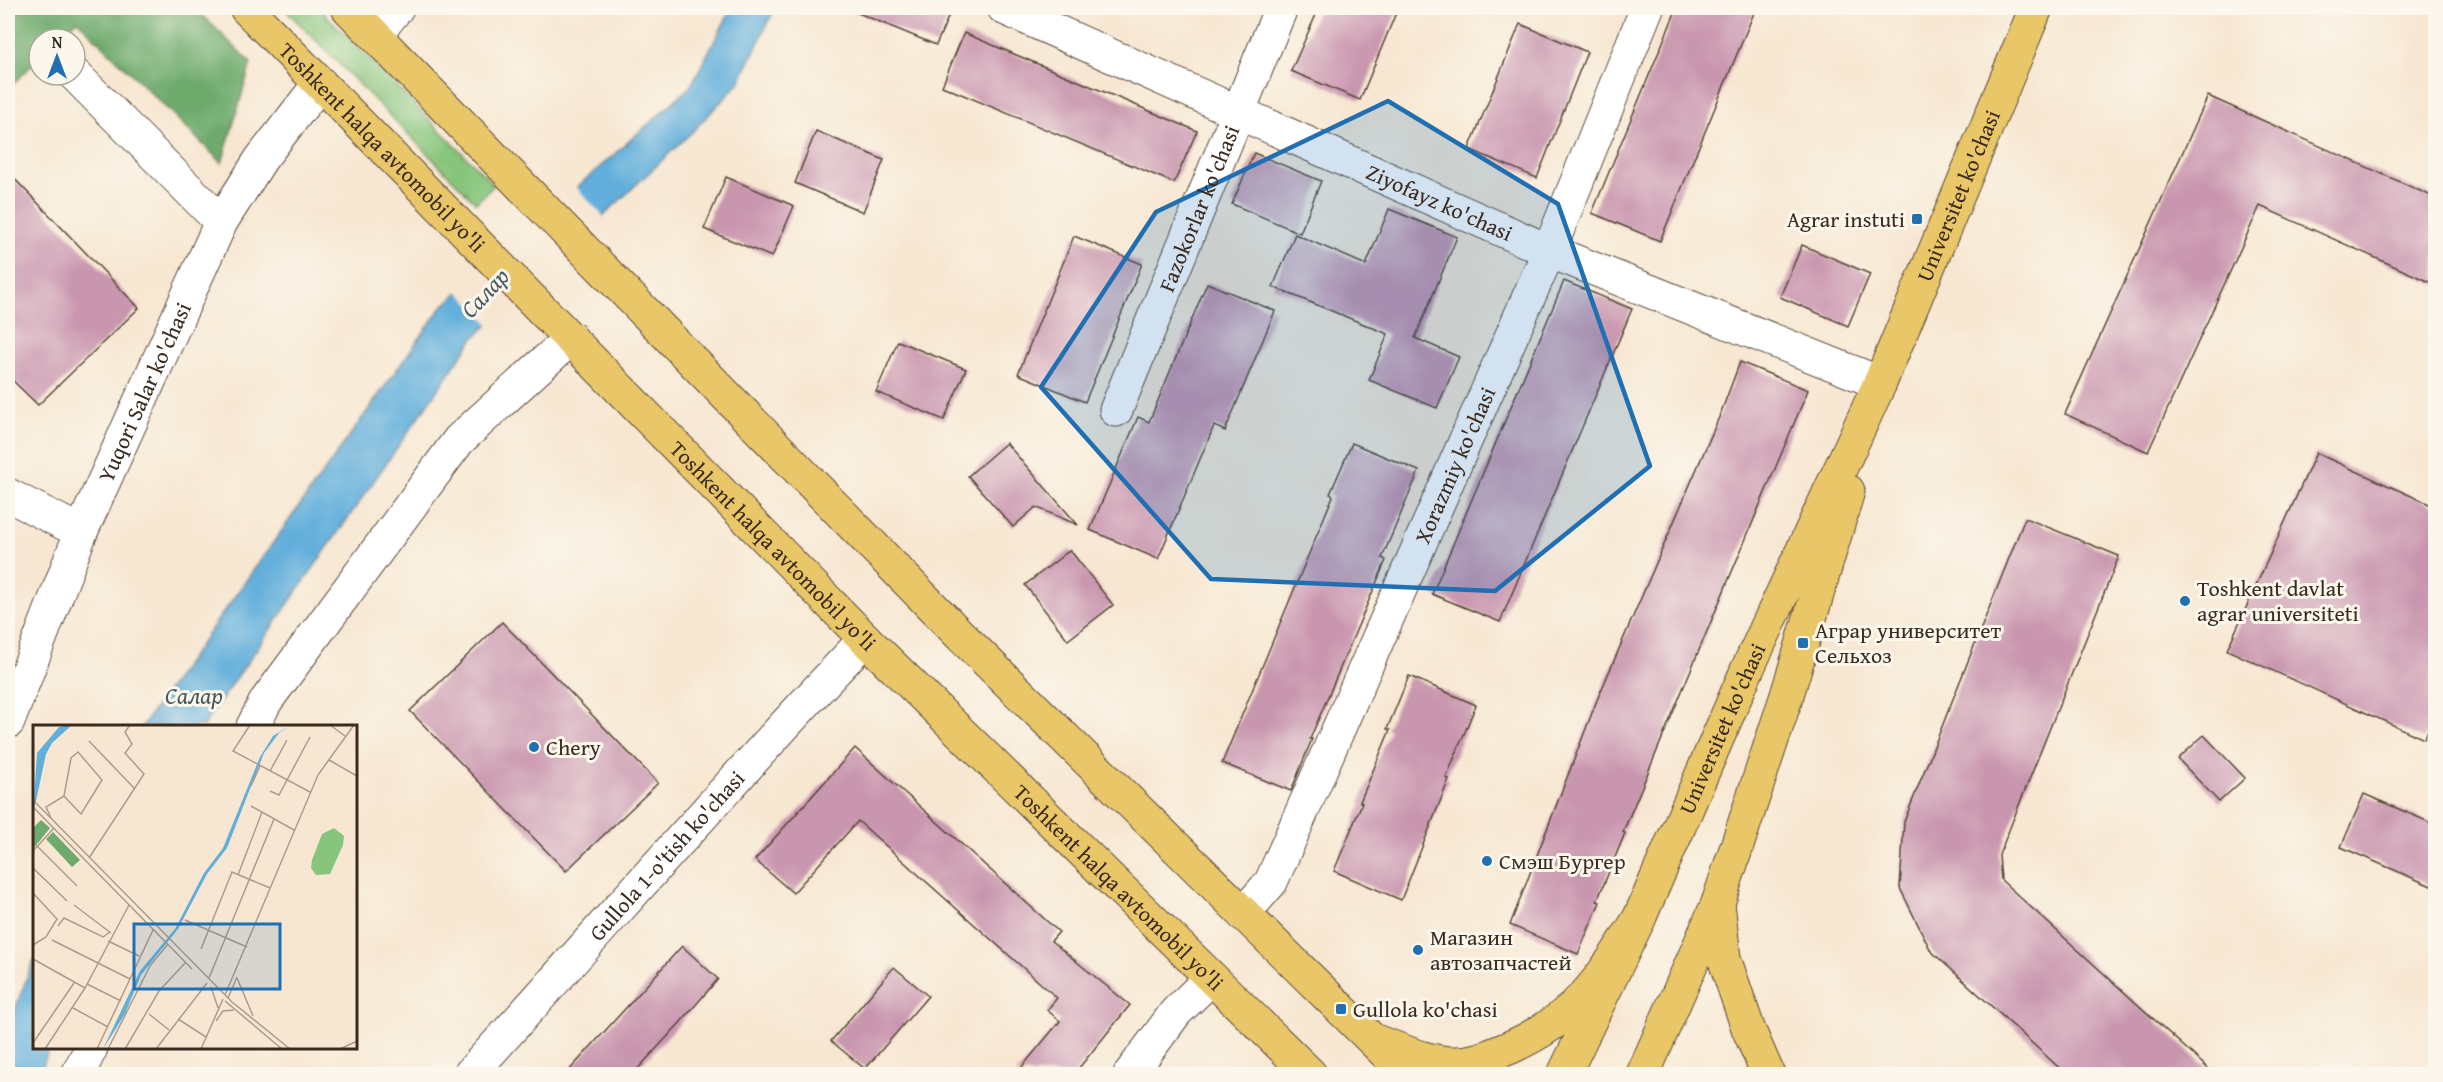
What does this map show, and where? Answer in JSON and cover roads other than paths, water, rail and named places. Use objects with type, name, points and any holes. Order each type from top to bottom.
[{"type":"main road","name":"Toshkent halqa avtomobil yo'li","points":[[246,8],[865,639],[1310,1074]]},
{"type":"main road","points":[[348,8],[959,634],[1407,1074]]},
{"type":"main road","name":"Universitet ko'chasi","points":[[1564,1074],[1639,920],[1747,670],[1880,383],[2036,8]]},
{"type":"main road","name":"Universitet ko'chasi","points":[[1643,1074],[1718,903],[1787,695],[1880,383]]},
{"type":"main road","points":[[1718,903],[1724,958],[1748,1028],[1768,1074]]},
{"type":"main road","points":[[1371,1039],[1418,1056],[1453,1063],[1484,1059],[1548,1028],[1580,1004],[1611,963],[1639,920]]},
{"type":"main road","points":[[1281,1047],[1300,1074]]},
{"type":"street","points":[[375,35],[397,8]]},
{"type":"street","name":"Ziyofayz ko'chasi","points":[[1004,8],[1549,251],[1880,383]]},
{"type":"street","name":"Fazokorlar ko'chasi","points":[[1116,410],[1281,8]]},
{"type":"street","name":"Xorazmiy ko'chasi","points":[[1243,914],[1271,882],[1549,251],[1647,8]]},
{"type":"street","name":"Yuqori Salar ko'chasi","points":[[8,722],[81,532],[221,222],[261,159],[320,83]]},
{"type":"street","points":[[87,87],[221,222]]},
{"type":"street","points":[[254,725],[266,701],[459,440],[571,338]]},
{"type":"street","points":[[8,495],[81,532]]},
{"type":"street","name":"Gullola 1-o'tish ko'chasi","points":[[470,1074],[655,870],[772,735],[865,639]]},
{"type":"street","points":[[1130,1074],[1176,1012],[1210,978]]},
{"type":"street","points":[[78,1074],[90,1049]]},
{"type":"water","name":"Салар","points":[[732,8],[775,8],[739,83],[692,132],[473,339],[204,725],[143,725],[441,308],[690,87]]},
{"type":"water","points":[[33,962],[33,1049],[49,1049],[40,1074],[8,1074],[8,1028]]},
{"type":"place","name":"Agrar instuti","points":[[1917,219]]},
{"type":"place","name":"Toshkent davlat agrar universiteti","points":[[2185,601]]},
{"type":"place","name":"Аграр университет Сельхоз","points":[[1803,643]]},
{"type":"place","name":"Chery","points":[[534,747]]},
{"type":"place","name":"Смэш Бургер","points":[[1487,861]]},
{"type":"place","name":"Магазин автозапчастей","points":[[1418,950]]},
{"type":"place","name":"Gullola ko'chasi","points":[[1341,1009]]}]
